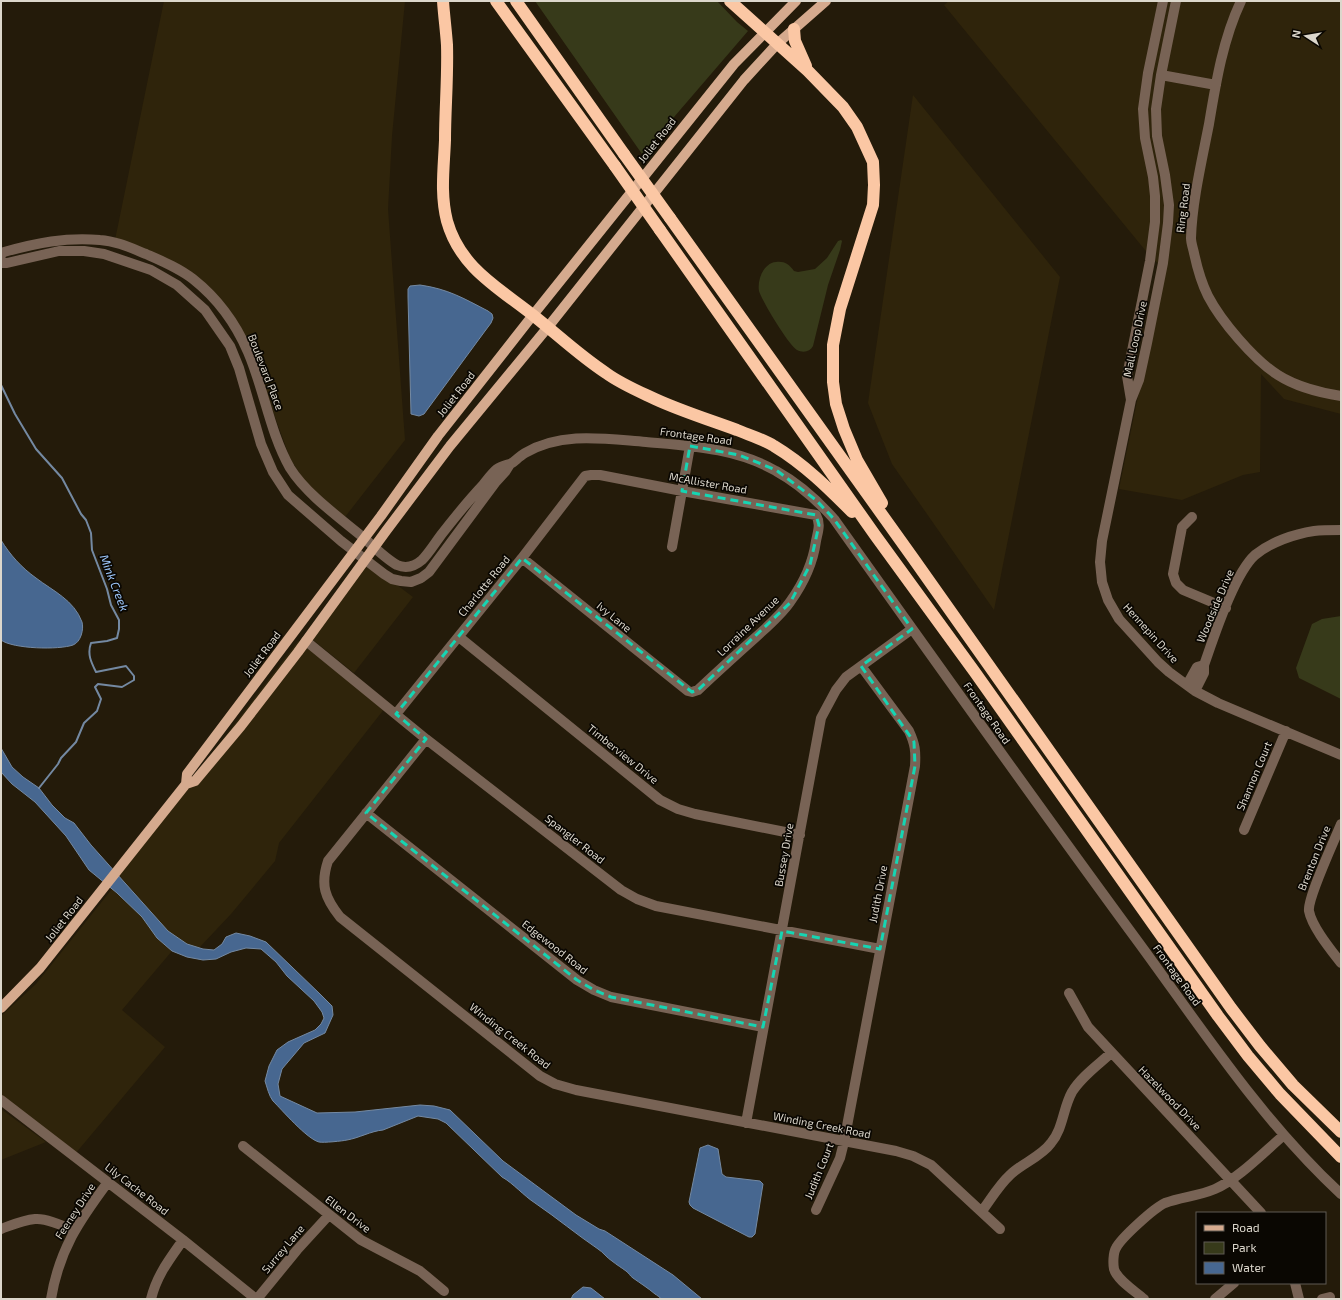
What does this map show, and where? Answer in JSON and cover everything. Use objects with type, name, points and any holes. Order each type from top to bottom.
[{"type":"highway","points":[[443,1],[447,45],[442,188],[447,221],[453,238],[462,253],[478,272],[496,289],[533,315],[587,360],[608,375],[657,400],[752,436],[773,446],[816,477],[875,535]]},
{"type":"highway","points":[[496,1],[615,166],[875,535],[974,671],[1218,1016],[1248,1056],[1280,1094],[1341,1157]]},
{"type":"highway","points":[[516,1],[913,558],[1231,1008],[1260,1046],[1293,1085],[1341,1132]]},
{"type":"highway","points":[[730,1],[808,71],[843,107],[857,127],[873,162],[873,205],[840,309],[834,345],[833,382],[836,404],[840,417],[857,460],[913,558]]},
{"type":"highway","points":[[794,29],[795,41],[808,71]]},
{"type":"main road","name":"Joliet Road","points":[[186,784],[187,774],[364,539],[438,436],[734,64],[796,1]]},
{"type":"main road","name":"Joliet Road","points":[[1,1008],[40,968],[186,784],[195,781],[225,746],[306,641],[450,446],[548,327],[744,80],[777,44],[826,1]]},
{"type":"street","name":"Mall Loop Drive","points":[[1131,400],[1127,376],[1149,268],[1155,222],[1153,177],[1145,138],[1143,109],[1148,73],[1163,1]]},
{"type":"street","name":"Mall Loop Drive","points":[[1131,400],[1139,380],[1148,343],[1163,263],[1168,223],[1169,205],[1158,136],[1156,109],[1161,75],[1176,1]]},
{"type":"street","name":"Ring Road","points":[[1241,1],[1234,16],[1216,85],[1194,210],[1191,239],[1196,267],[1208,296],[1228,326],[1258,359],[1279,375],[1308,388],[1341,396]]},
{"type":"street","points":[[1161,75],[1216,85]]},
{"type":"street","name":"Boulevard Place","points":[[1,255],[11,250],[50,241],[78,239],[102,240],[127,246],[182,272],[194,280],[211,295],[219,305],[236,329],[248,351],[281,449],[299,481],[364,539]]},
{"type":"street","points":[[122,259],[127,246]]},
{"type":"street","points":[[1,263],[7,263],[59,251],[84,251],[122,259],[151,270],[178,285],[205,310],[230,346],[239,368],[261,444],[273,472],[288,495],[354,551]]},
{"type":"street","name":"Hennepin Drive","points":[[1131,400],[1102,541],[1100,562],[1102,582],[1108,600],[1120,619],[1158,662],[1191,688],[1218,703],[1341,755]]},
{"type":"street","name":"Frontage Road","points":[[364,539],[398,566],[409,568],[421,561],[465,504],[497,469],[510,464],[525,453],[536,448],[570,439],[592,438],[716,449],[740,455],[776,470],[816,500],[834,519],[1049,821],[1242,1084],[1284,1135],[1341,1194]]},
{"type":"street","points":[[672,547],[690,446]]},
{"type":"street","name":"Frontage Road","points":[[354,551],[392,579],[411,582],[421,578],[429,572],[510,464]]},
{"type":"street","name":"McAllister Road","points":[[590,475],[600,475],[816,515],[819,520]]},
{"type":"street","name":"Charlotte Road","points":[[396,714],[522,558],[585,476],[590,475]]},
{"type":"street","points":[[1192,517],[1182,527],[1173,574],[1176,583],[1183,590],[1226,608]]},
{"type":"street","name":"Lorraine Avenue","points":[[692,692],[698,690],[777,617],[790,603],[802,583],[810,565],[816,546],[819,520]]},
{"type":"street","name":"Woodside Drive","points":[[1191,688],[1204,673],[1204,665],[1236,583],[1244,569],[1255,556],[1270,546],[1294,535],[1315,531],[1341,530]]},
{"type":"street","name":"Ivy Lane","points":[[522,558],[688,691],[692,692]]},
{"type":"street","name":"Bussey Drive","points":[[746,1123],[821,718],[839,686],[846,677],[912,629]]},
{"type":"street","name":"Timberview Drive","points":[[459,636],[660,800],[678,809],[695,814],[800,835]]},
{"type":"street","name":"Spangler Road","points":[[306,641],[426,739],[621,890],[637,899],[656,906],[880,949]]},
{"type":"street","name":"Judith Drive","points":[[844,1142],[915,766],[916,753],[914,742],[909,731],[861,666]]},
{"type":"street","name":"Shannon Court","points":[[1244,830],[1286,731]]},
{"type":"street","name":"Winding Creek Road","points":[[426,739],[328,862],[324,884],[326,896],[340,917],[540,1076],[555,1084],[576,1090],[896,1151],[913,1156],[931,1165],[1000,1229]]},
{"type":"street","name":"Edgewood Road","points":[[366,813],[576,980],[594,990],[611,997],[763,1027]]},
{"type":"street","name":"Brenton Drive","points":[[1341,824],[1308,909],[1312,922],[1341,963]]},
{"type":"street","name":"Hazelwood Drive","points":[[1069,993],[1088,1027],[1260,1212]]},
{"type":"street","points":[[982,1211],[1009,1175],[1024,1163],[1039,1154],[1051,1143],[1059,1129],[1064,1111],[1072,1092],[1084,1077],[1112,1054]]},
{"type":"street","name":"Lily Cache Road","points":[[1,1100],[257,1299]]},
{"type":"street","points":[[1144,1299],[1117,1275],[1114,1268],[1115,1249],[1121,1241],[1151,1211],[1164,1204],[1214,1189],[1231,1180],[1284,1135]]},
{"type":"street","name":"Judith Court","points":[[816,1210],[840,1158],[844,1142]]},
{"type":"street","name":"Ellen Drive","points":[[242,1146],[361,1240],[420,1271],[444,1291]]},
{"type":"street","name":"Feeney Drive","points":[[51,1299],[59,1266],[66,1247],[74,1231],[108,1182]]},
{"type":"street","name":"Surrey Lane","points":[[257,1299],[296,1250],[329,1215]]},
{"type":"street","points":[[1,1229],[18,1222],[36,1219],[64,1226],[74,1231]]},
{"type":"street","points":[[151,1299],[158,1277],[183,1240]]},
{"type":"street","points":[[1215,1299],[1233,1284]]},
{"type":"street","points":[[1295,1284],[1299,1299]]},
{"type":"highlighted area","points":[[690,446],[739,455],[776,470],[816,500],[834,519],[912,629],[861,666],[914,742],[915,766],[880,949],[782,931],[763,1027],[611,997],[594,990],[577,980],[366,813],[426,739],[396,714],[522,558],[692,692],[698,690],[790,603],[810,565],[819,525],[816,515],[682,491]]},
{"type":"shaded area","points":[[164,1],[405,1],[392,136],[388,209],[405,440],[345,517],[305,482],[290,458],[252,354],[212,291],[115,240]]},
{"type":"shaded area","points":[[949,1],[1341,1],[1341,414],[1284,399],[1261,374],[1260,472],[1243,475],[1182,500],[1119,489],[1164,270],[1145,250],[944,5]]},
{"type":"shaded area","points":[[913,95],[1060,277],[994,610],[892,464],[868,403]]},
{"type":"shaded area","points":[[365,561],[413,597],[354,673],[307,635]]},
{"type":"shaded area","points":[[298,641],[385,708],[279,843],[275,861],[231,914],[199,948],[187,944],[168,931],[119,875]]},
{"type":"shaded area","points":[[112,889],[142,917],[157,938],[172,951],[122,1010],[165,1047],[75,1154],[1,1097],[1,1016],[36,984]]},
{"type":"shaded area","points":[[1,1109],[46,1142],[1,1160]]},
{"type":"green space","points":[[535,1],[717,1],[748,31],[642,154]]},
{"type":"green space","points":[[841,240],[840,250],[828,285],[813,346],[808,351],[799,351],[788,340],[765,304],[759,291],[760,277],[768,265],[776,262],[786,264],[794,271],[798,272],[815,269],[827,258],[838,241]]},
{"type":"green space","points":[[1341,616],[1341,699],[1299,678],[1296,668],[1312,624],[1322,619]]},
{"type":"water","points":[[420,285],[439,289],[463,298],[488,311],[492,314],[493,318],[491,323],[424,414],[419,416],[411,414],[408,289],[410,286]]},
{"type":"water","points":[[1,540],[12,556],[26,570],[74,608],[83,625],[81,635],[76,643],[58,648],[36,648],[15,645],[1,640]]},
{"type":"water","points":[[1,748],[12,767],[39,788],[52,805],[65,818],[74,823],[91,845],[168,931],[187,944],[203,949],[214,950],[222,944],[226,937],[236,933],[266,942],[332,1006],[333,1015],[325,1033],[304,1043],[282,1069],[278,1084],[280,1096],[317,1113],[355,1112],[420,1105],[434,1106],[450,1110],[503,1161],[576,1215],[605,1231],[673,1275],[702,1299],[661,1299],[610,1260],[600,1250],[502,1177],[446,1123],[438,1119],[418,1116],[383,1130],[342,1141],[319,1142],[308,1136],[273,1101],[265,1081],[269,1066],[277,1050],[288,1042],[315,1030],[321,1024],[324,1018],[322,1012],[314,1001],[287,976],[276,962],[261,949],[246,948],[231,952],[216,959],[203,960],[187,957],[172,951],[157,938],[142,917],[117,893],[89,870],[66,836],[35,802],[12,784],[1,772]]},
{"type":"water","points":[[708,1145],[718,1149],[722,1174],[726,1177],[760,1181],[763,1184],[755,1234],[752,1237],[749,1237],[693,1208],[690,1205],[689,1202],[700,1148]]},
{"type":"water","points":[[583,1287],[591,1288],[605,1299],[571,1299],[573,1295]]},
{"type":"waterway","name":"Mink Creek","points":[[1,385],[15,414],[36,449],[62,478],[81,514],[86,520],[91,533],[92,550],[107,589],[111,605],[119,620],[117,638],[91,643],[90,658],[96,672],[126,666],[134,676],[134,680],[122,687],[98,684],[95,687],[101,699],[97,711],[84,723],[76,742],[61,758],[39,788]]}]
